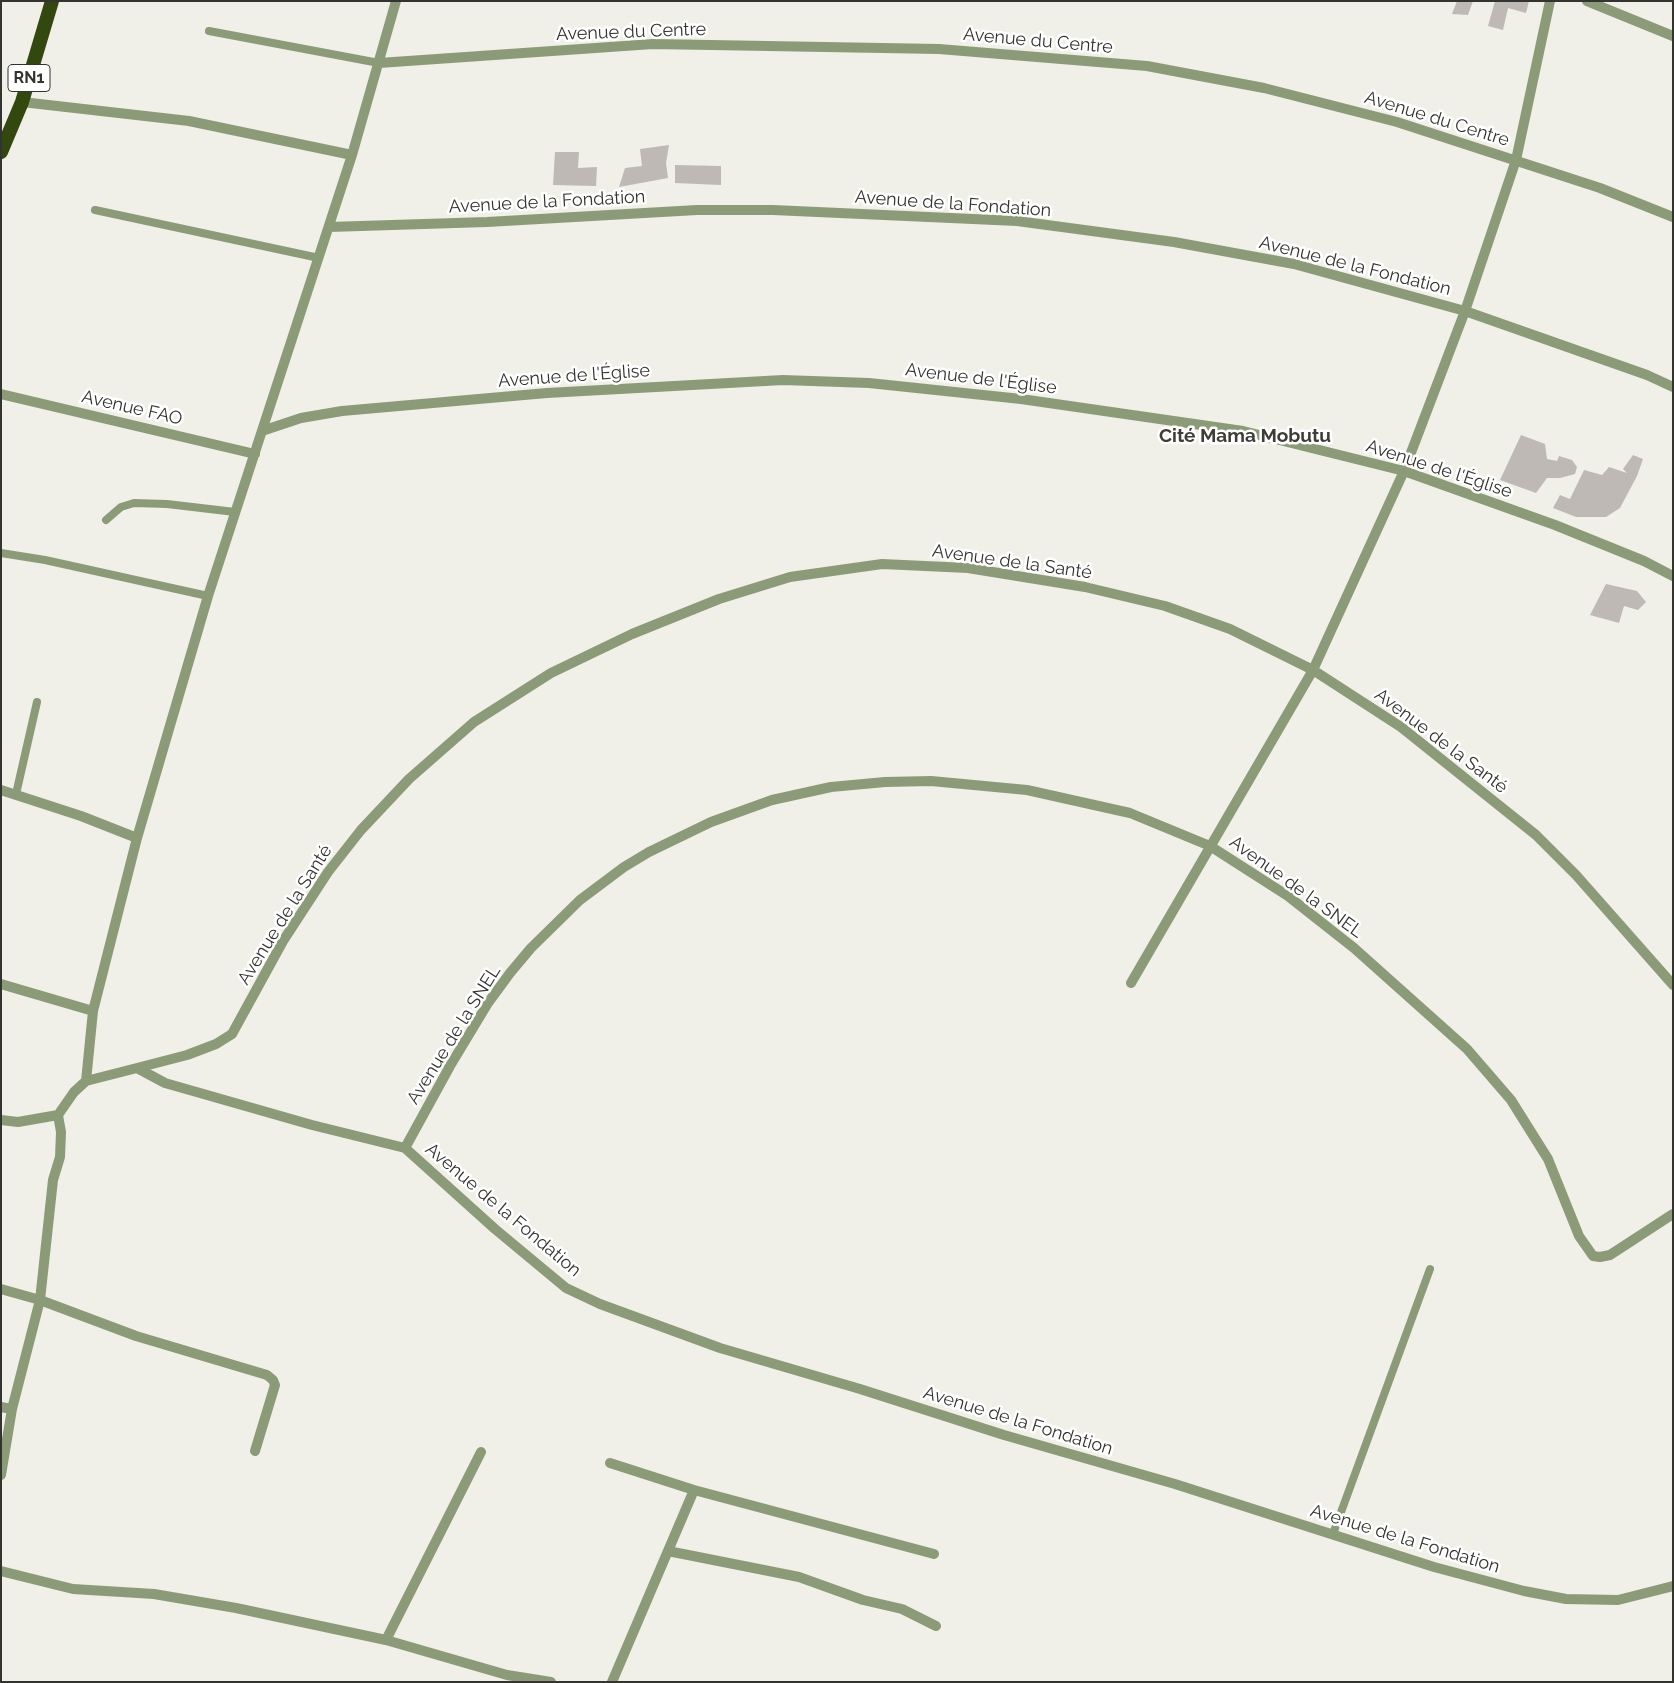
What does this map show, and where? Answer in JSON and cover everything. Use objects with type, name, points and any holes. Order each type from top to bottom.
[{"type":"highway","name":"RN1","points":[[1,152],[22,102],[52,1]]},
{"type":"street","points":[[86,1081],[93,1011],[137,838],[208,596],[352,156],[396,1]]},
{"type":"street","points":[[1131,983],[1313,670],[1404,471],[1465,311],[1516,160],[1550,1]]},
{"type":"street","points":[[1587,1],[1673,36]]},
{"type":"street","name":"Avenue du Centre","points":[[378,63],[653,44],[939,49],[1137,65],[1264,88],[1397,122],[1600,188],[1673,217]]},
{"type":"street","points":[[22,102],[189,121],[352,156]]},
{"type":"street","name":"Avenue de la Fondation","points":[[329,227],[487,222],[697,210],[773,210],[1017,220],[1174,242],[1294,264],[1465,311],[1646,375],[1673,387]]},
{"type":"street","name":"Avenue de l'Église","points":[[262,431],[294,420],[342,411],[547,393],[783,380],[869,383],[1021,399],[1243,431],[1404,471],[1555,525],[1644,561],[1673,576]]},
{"type":"street","name":"Avenue FAO","points":[[1,394],[254,454]]},
{"type":"street","name":"Avenue de la Santé","points":[[137,1068],[216,1044],[232,1034],[283,941],[328,872],[361,830],[409,779],[474,722],[551,673],[632,634],[719,599],[790,577],[882,564],[968,568],[1085,587],[1164,606],[1230,629],[1313,670],[1401,727],[1536,835],[1576,875],[1673,985]]},
{"type":"street","name":"Avenue de la SNEL","points":[[406,1148],[450,1066],[488,1003],[531,948],[580,900],[624,867],[649,852],[711,822],[772,800],[831,787],[885,782],[931,781],[1027,790],[1130,813],[1210,846],[1288,896],[1354,948],[1467,1049],[1511,1100],[1548,1159],[1579,1236],[1593,1256],[1610,1255],[1673,1214]]},
{"type":"street","points":[[1,790],[137,838]]},
{"type":"street","points":[[1,984],[93,1011]]},
{"type":"street","points":[[1,1475],[12,1409],[40,1300],[53,1180],[60,1157],[61,1132],[58,1115],[74,1092],[86,1081],[137,1068],[165,1083],[312,1125],[406,1148]]},
{"type":"street","points":[[1,1120],[18,1122],[58,1115]]},
{"type":"street","name":"Avenue de la Fondation","points":[[406,1148],[495,1229],[566,1288],[600,1304],[720,1348],[860,1389],[1004,1436],[1175,1484],[1434,1567],[1566,1600],[1618,1600],[1673,1586]]},
{"type":"street","points":[[1,1289],[40,1300],[136,1336],[267,1375],[273,1380],[275,1385],[255,1451]]},
{"type":"street","points":[[1,1407],[12,1409]]},
{"type":"street","points":[[386,1640],[481,1452]]},
{"type":"street","points":[[610,1463],[694,1490],[934,1554]]},
{"type":"street","points":[[612,1682],[694,1490]]},
{"type":"street","points":[[668,1551],[799,1577],[863,1600],[902,1609],[936,1626]]},
{"type":"street","points":[[1,1572],[73,1588],[154,1594],[236,1608],[386,1640],[507,1675],[551,1682]]},
{"type":"lane","points":[[209,30],[378,63]]},
{"type":"lane","points":[[95,210],[319,258]]},
{"type":"lane","points":[[106,520],[120,507],[134,503],[167,504],[235,512]]},
{"type":"lane","points":[[1,553],[45,560],[208,596]]},
{"type":"lane","points":[[16,794],[37,702]]},
{"type":"lane","points":[[1333,1534],[1430,1269]]},
{"type":"building","points":[[1457,1],[1473,1],[1468,15],[1452,14]]},
{"type":"building","points":[[1495,1],[1529,1],[1526,13],[1508,8],[1503,30],[1488,26]]},
{"type":"building","points":[[669,145],[666,163],[668,178],[619,187],[625,168],[642,166],[640,149]]},
{"type":"building","points":[[555,152],[579,152],[578,168],[597,167],[596,186],[553,185]]},
{"type":"building","points":[[675,165],[721,166],[721,185],[675,183]]},
{"type":"building","points":[[1521,435],[1545,444],[1547,459],[1557,461],[1559,456],[1572,460],[1577,467],[1575,474],[1560,478],[1547,478],[1536,493],[1500,480]]},
{"type":"building","points":[[1633,455],[1643,459],[1637,476],[1620,508],[1606,517],[1576,517],[1553,508],[1560,495],[1570,499],[1584,470],[1602,475],[1609,467],[1627,473],[1623,469]]},
{"type":"building","points":[[1606,584],[1637,591],[1646,602],[1638,610],[1624,606],[1619,623],[1590,615]]},
{"type":"district","name":"Cité Mama Mobutu","points":[[1245,436]]}]
